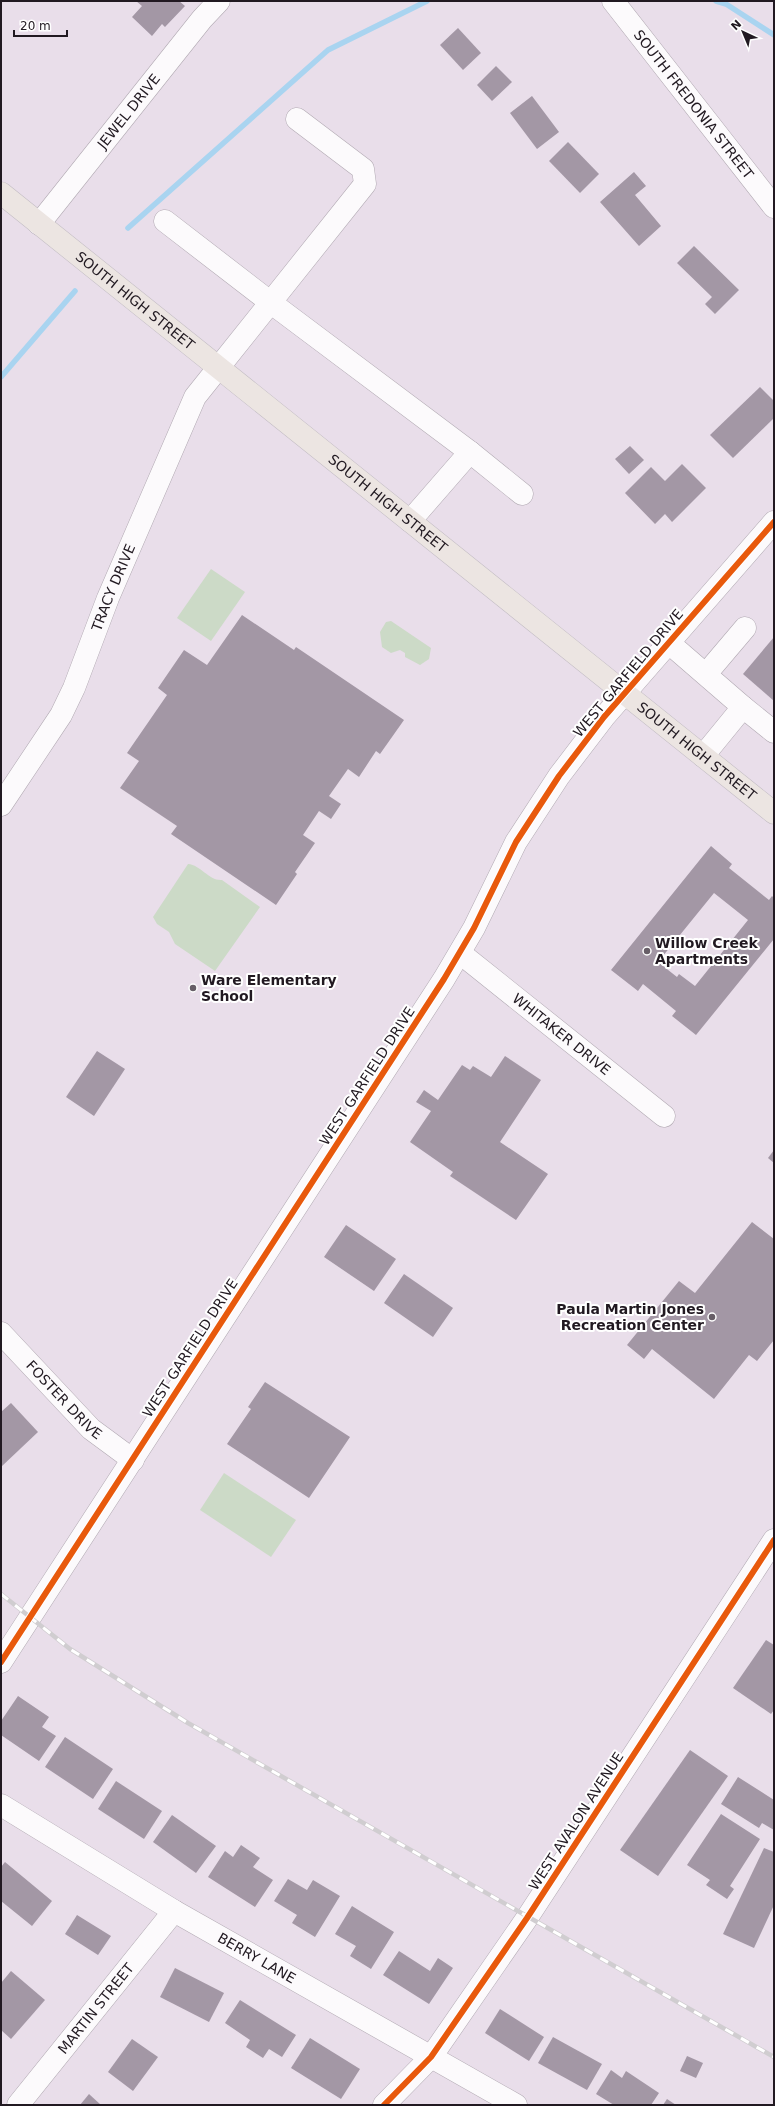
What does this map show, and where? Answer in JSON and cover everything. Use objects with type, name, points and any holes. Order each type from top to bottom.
[{"type":"main road","name":"SOUTH HIGH STREET","points":[[1,193],[626,692],[703,756],[771,805]]},
{"type":"street","name":"JEWEL DRIVE","points":[[39,224],[202,19],[219,1]]},
{"type":"street","name":"SOUTH FREDONIA STREET","points":[[613,1],[774,207]]},
{"type":"street","name":"TRACY DRIVE","points":[[1,805],[61,715],[74,688],[108,598],[191,406],[200,389],[365,184],[363,169],[297,119]]},
{"type":"street","points":[[165,221],[470,452],[522,494]]},
{"type":"street","points":[[410,521],[470,452]]},
{"type":"street","name":"WEST GARFIELD DRIVE","points":[[1,1662],[460,953],[516,842],[531,818],[582,746],[626,692],[774,522]]},
{"type":"street","points":[[706,674],[745,628]]},
{"type":"street","points":[[669,643],[774,732]]},
{"type":"street","points":[[703,756],[743,707]]},
{"type":"street","name":"WHITAKER DRIVE","points":[[460,953],[664,1116]]},
{"type":"street","name":"FOSTER DRIVE","points":[[1,1333],[91,1429],[133,1460]]},
{"type":"street","name":"WEST AVALON AVENUE","points":[[384,2105],[431,2057],[527,1918],[774,1540]]},
{"type":"street","name":"BERRY LANE","points":[[1,1805],[174,1911],[516,2105]]},
{"type":"street","name":"MARTIN STREET","points":[[18,2105],[174,1911]]},
{"type":"green space","points":[[211,569],[245,592],[211,641],[177,618]]},
{"type":"green space","points":[[391,621],[431,648],[429,659],[420,665],[405,657],[405,653],[400,650],[391,653],[382,647],[380,632],[386,622]]},
{"type":"green space","points":[[188,864],[197,867],[217,880],[222,880],[260,907],[215,971],[175,944],[169,932],[157,924],[153,917]]},
{"type":"green space","points":[[224,1473],[296,1520],[271,1557],[200,1510]]},
{"type":"building","points":[[136,1],[179,1],[185,6],[165,27],[162,24],[152,36],[132,17],[142,6]]},
{"type":"building","points":[[458,28],[481,53],[463,70],[440,45]]},
{"type":"building","points":[[496,66],[512,82],[492,101],[477,85]]},
{"type":"building","points":[[532,96],[559,132],[537,149],[510,113]]},
{"type":"building","points":[[568,142],[599,174],[580,193],[549,161]]},
{"type":"building","points":[[634,172],[646,186],[635,195],[661,226],[639,246],[600,202]]},
{"type":"building","points":[[694,246],[739,290],[715,314],[705,304],[712,297],[677,263]]},
{"type":"building","points":[[760,387],[774,401],[774,418],[733,458],[710,435]]},
{"type":"building","points":[[630,446],[644,460],[629,474],[615,459]]},
{"type":"building","points":[[682,464],[706,488],[672,522],[665,514],[655,524],[625,493],[651,467],[665,481]]},
{"type":"building","points":[[242,615],[294,650],[296,647],[404,720],[380,754],[376,751],[359,777],[348,769],[329,796],[341,804],[331,819],[319,811],[303,835],[315,843],[295,872],[297,874],[276,905],[171,834],[177,826],[120,788],[139,761],[127,753],[167,695],[158,688],[184,650],[207,665]]},
{"type":"building","points":[[774,637],[774,701],[743,674]]},
{"type":"building","name":"Willow Creek Apartments","points":[[711,846],[732,864],[729,868],[769,900],[772,896],[774,898],[774,939],[696,1035],[672,1016],[676,1011],[643,984],[638,991],[611,970]],"holes":[[[714,893],[748,920],[695,986],[679,974],[677,977],[658,962]]]},
{"type":"building","points":[[97,1051],[125,1069],[94,1116],[66,1097]]},
{"type":"building","points":[[505,1056],[541,1080],[500,1142],[548,1174],[516,1220],[450,1176],[453,1172],[410,1142],[431,1111],[416,1102],[424,1090],[438,1100],[462,1065],[470,1070],[473,1066],[491,1077]]},
{"type":"building","points":[[774,1150],[774,1163],[768,1158]]},
{"type":"building","name":"Paula Martin Jones Recreation Center","points":[[752,1222],[774,1239],[774,1340],[757,1361],[749,1355],[714,1399],[652,1349],[644,1359],[627,1345],[679,1281],[695,1293]]},
{"type":"building","points":[[346,1225],[396,1259],[374,1291],[324,1257]]},
{"type":"building","points":[[404,1274],[453,1308],[433,1337],[384,1303]]},
{"type":"building","points":[[265,1382],[350,1437],[309,1498],[227,1444],[251,1409],[248,1407]]},
{"type":"building","points":[[11,1403],[38,1432],[1,1467],[1,1412]]},
{"type":"building","points":[[766,1640],[774,1645],[774,1710],[771,1714],[733,1688]]},
{"type":"building","points":[[18,1696],[49,1717],[42,1727],[56,1736],[39,1761],[1,1735],[1,1721]]},
{"type":"building","points":[[65,1737],[113,1769],[93,1799],[45,1767]]},
{"type":"building","points":[[690,1750],[728,1776],[658,1876],[620,1850]]},
{"type":"building","points":[[738,1777],[774,1800],[774,1830],[762,1823],[759,1828],[721,1804]]},
{"type":"building","points":[[116,1781],[162,1811],[144,1839],[98,1809]]},
{"type":"building","points":[[721,1814],[760,1839],[730,1886],[734,1889],[727,1899],[706,1885],[710,1880],[687,1865]]},
{"type":"building","points":[[172,1815],[216,1846],[196,1873],[153,1842]]},
{"type":"building","points":[[241,1845],[260,1858],[253,1867],[273,1880],[255,1907],[208,1877],[225,1851],[233,1857]]},
{"type":"building","points":[[764,1848],[774,1852],[774,1905],[754,1948],[723,1934]]},
{"type":"building","points":[[5,1862],[52,1901],[32,1926],[1,1901],[1,1867]]},
{"type":"building","points":[[288,1879],[307,1890],[313,1880],[340,1896],[315,1937],[292,1923],[297,1915],[274,1901]]},
{"type":"building","points":[[352,1906],[394,1932],[371,1969],[350,1956],[356,1946],[335,1934]]},
{"type":"building","points":[[77,1915],[111,1936],[98,1955],[65,1934]]},
{"type":"building","points":[[399,1951],[430,1971],[438,1958],[453,1968],[429,2004],[383,1975]]},
{"type":"building","points":[[175,1968],[224,1993],[209,2022],[160,1997]]},
{"type":"building","points":[[11,1971],[45,2000],[11,2039],[1,2030],[1,1983]]},
{"type":"building","points":[[240,2000],[296,2035],[282,2057],[269,2049],[263,2058],[246,2047],[250,2040],[225,2023]]},
{"type":"building","points":[[500,2009],[544,2037],[529,2061],[485,2033]]},
{"type":"building","points":[[553,2037],[602,2064],[587,2090],[538,2063]]},
{"type":"building","points":[[310,2038],[360,2069],[341,2099],[291,2068]]},
{"type":"building","points":[[132,2039],[158,2057],[133,2091],[108,2072]]},
{"type":"building","points":[[687,2056],[703,2063],[696,2078],[680,2071]]},
{"type":"building","points":[[611,2070],[622,2078],[626,2071],[659,2093],[651,2105],[614,2105],[596,2094]]},
{"type":"building","points":[[89,2094],[101,2105],[80,2105]]},
{"type":"building","points":[[667,2099],[676,2105],[663,2105]]},
{"type":"waterway","points":[[128,228],[328,50],[427,1]]},
{"type":"waterway","points":[[716,1],[726,4],[774,35]]},
{"type":"waterway","points":[[1,377],[75,291]]},
{"type":"railway","points":[[1,1594],[70,1649],[188,1723],[774,2057]]},
{"type":"cycle path","points":[[1,1662],[444,979],[474,928],[516,842],[559,776],[604,717],[774,522]]},
{"type":"cycle path","points":[[384,2105],[431,2057],[527,1918],[774,1540]]},
{"type":"place","name":"Willow Creek Apartments","points":[[647,951]]},
{"type":"place","name":"Ware Elementary School","points":[[193,988]]},
{"type":"place","name":"Paula Martin Jones Recreation Center","points":[[712,1317]]}]
